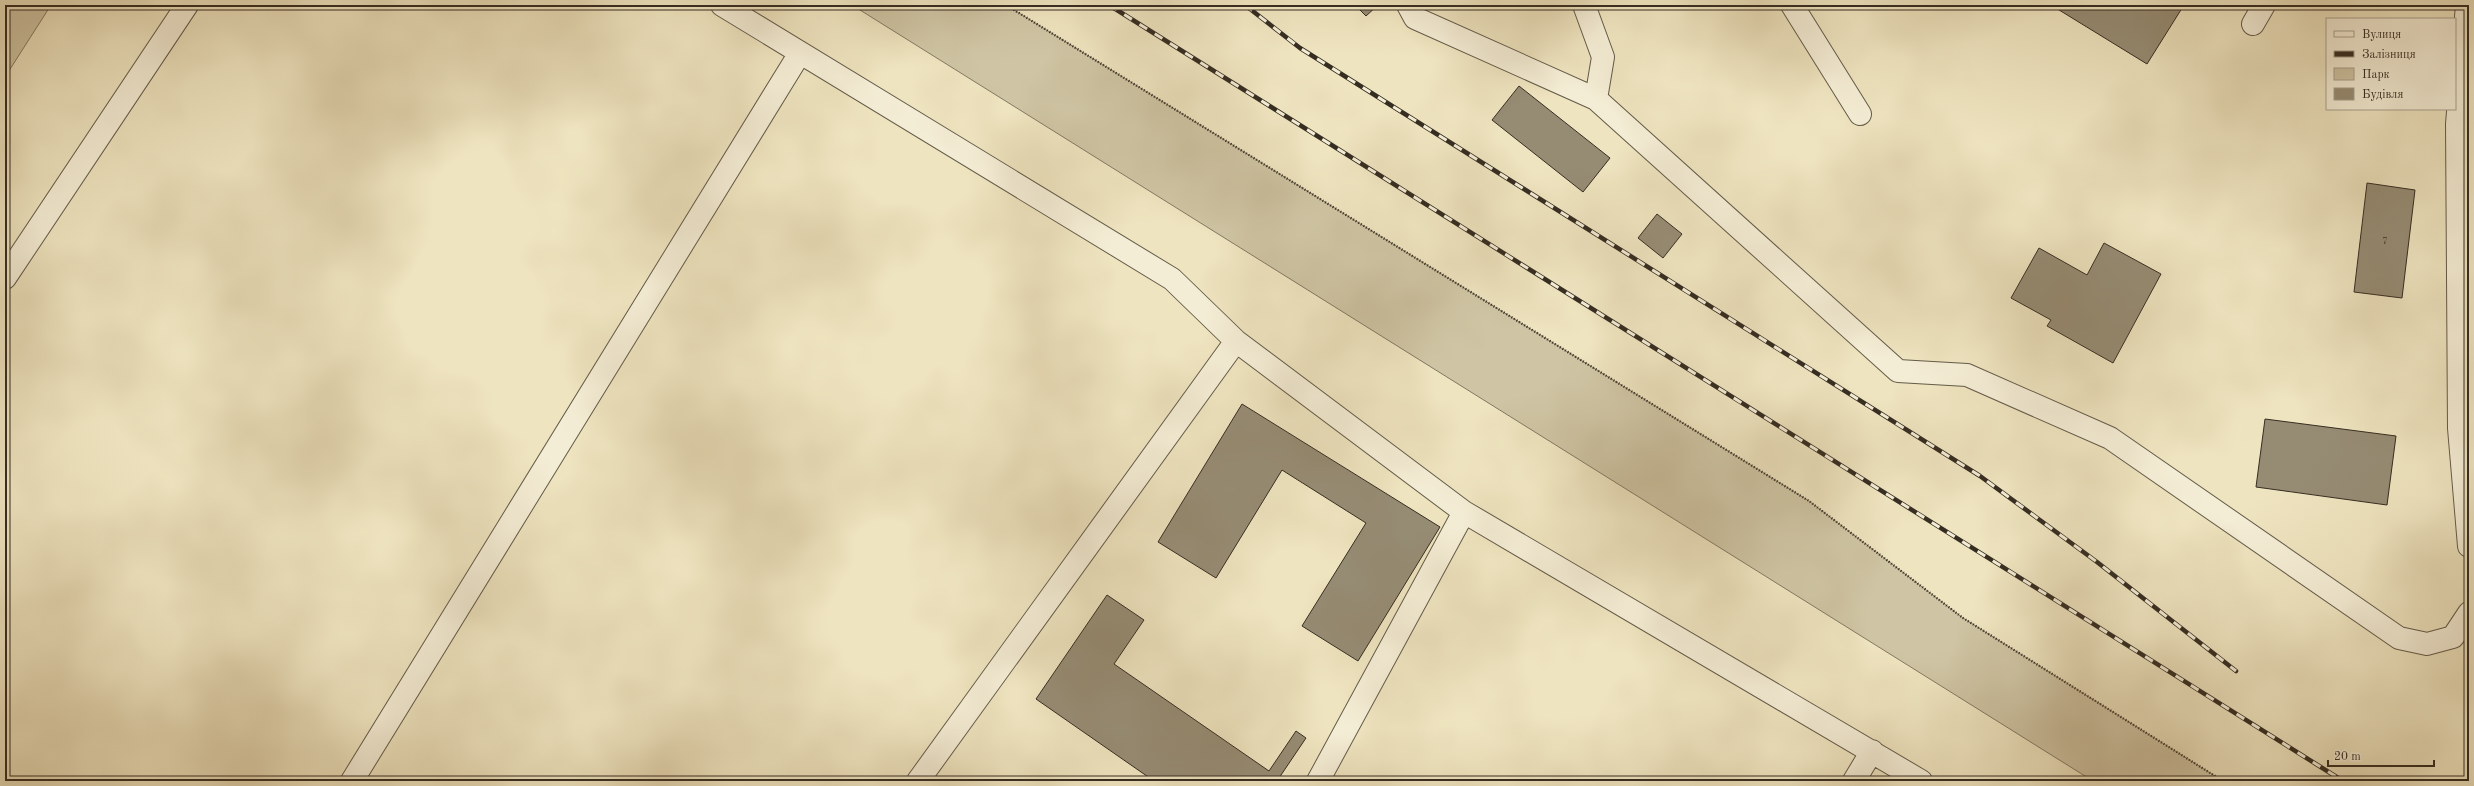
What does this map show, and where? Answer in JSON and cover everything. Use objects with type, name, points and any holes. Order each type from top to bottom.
[{"type":"lane","points":[[5,278],[187,5]]},
{"type":"lane","points":[[722,5],[1172,279],[1236,341],[1464,512],[1921,781]]},
{"type":"lane","points":[[1408,5],[1415,18],[1596,99],[1898,371],[1967,375],[2110,438],[2399,638],[2427,644],[2453,637],[2469,613]]},
{"type":"lane","points":[[1584,5],[1603,57],[1596,99]]},
{"type":"lane","points":[[1792,5],[1860,114]]},
{"type":"lane","points":[[2467,5],[2457,132],[2459,428],[2469,546]]},
{"type":"lane","points":[[352,781],[800,53]]},
{"type":"lane","points":[[918,781],[1236,341]]},
{"type":"lane","points":[[1318,781],[1464,512]]},
{"type":"lane","points":[[1854,781],[1872,751]]},
{"type":"path","points":[[1006,5],[1808,501],[1963,618],[2222,781]]},
{"type":"green space","points":[[5,5],[51,5],[5,77]]},
{"type":"green space","points":[[852,5],[1006,5],[1809,501],[1963,618],[2223,781],[2093,781]]},
{"type":"building","points":[[1355,5],[1378,5],[1366,16]]},
{"type":"building","points":[[2051,5],[2184,5],[2147,64]]},
{"type":"building","points":[[1519,86],[1610,158],[1583,192],[1492,120]]},
{"type":"building","points":[[2367,183],[2415,190],[2402,298],[2354,292]]},
{"type":"building","points":[[1657,214],[1682,234],[1663,258],[1638,238]]},
{"type":"building","points":[[2104,243],[2161,274],[2113,363],[2047,326],[2051,320],[2011,298],[2039,248],[2087,275]]},
{"type":"building","points":[[1242,404],[1440,527],[1358,661],[1302,626],[1366,523],[1282,470],[1216,578],[1158,542]]},
{"type":"building","points":[[2265,419],[2396,436],[2387,505],[2256,487]]},
{"type":"building","points":[[1107,595],[1144,620],[1114,664],[1269,771],[1296,731],[1306,738],[1277,781],[1154,781],[1036,699]]},
{"type":"railway","points":[[1109,5],[2343,781]]},
{"type":"railway","points":[[1245,5],[1300,48],[1980,476],[2097,562],[2236,671]]}]
